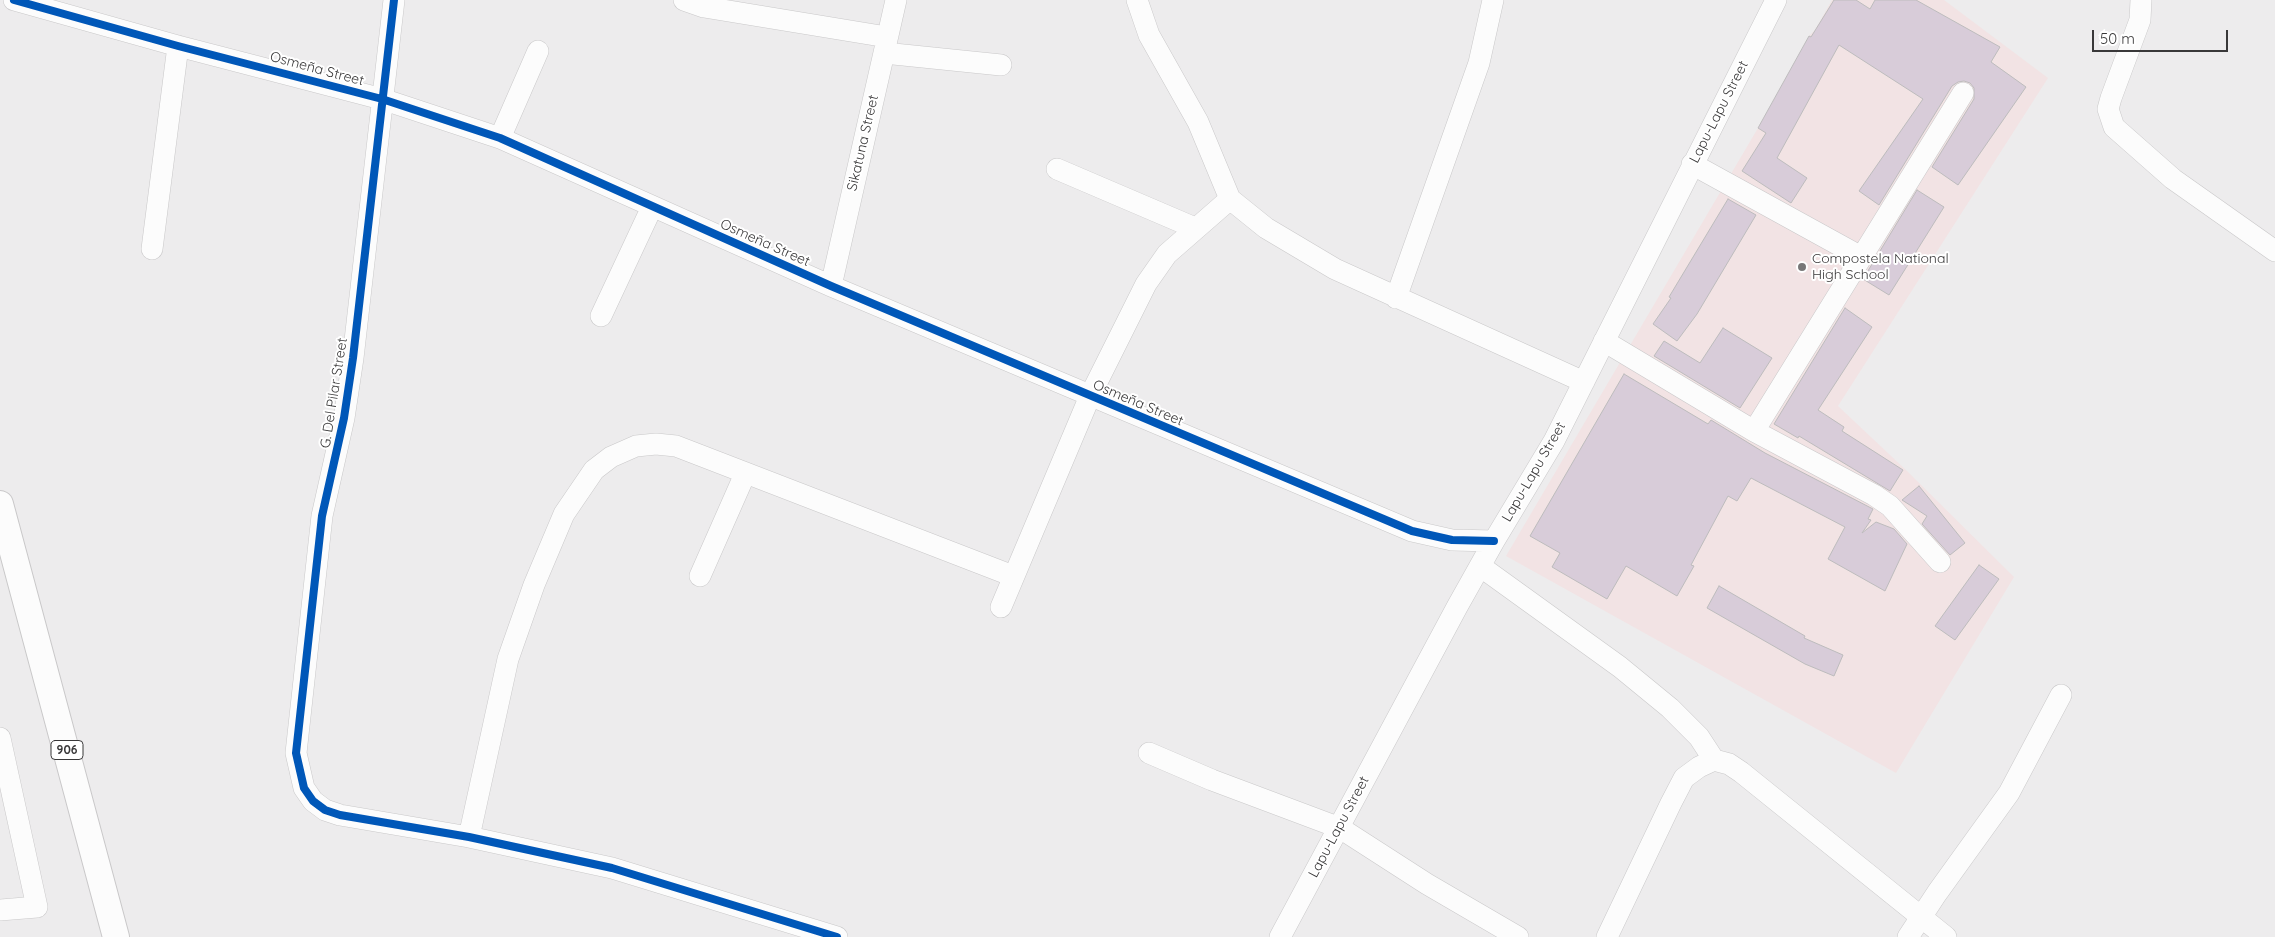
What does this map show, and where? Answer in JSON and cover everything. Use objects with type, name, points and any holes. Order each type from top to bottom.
[{"type":"main road","name":"906","points":[[0,504],[116,937]]},
{"type":"street","name":"G. Del Pilar Street","points":[[394,0],[353,358],[344,418],[322,516],[296,753],[304,788],[313,801],[325,810],[340,815],[469,837]]},
{"type":"street","points":[[684,0],[704,7],[885,45],[1001,65]]},
{"type":"street","name":"Sikatuna Street","points":[[831,286],[896,0]]},
{"type":"street","points":[[1137,0],[1149,35],[1198,122],[1230,199],[1266,228],[1335,269],[1584,382]]},
{"type":"street","points":[[1396,298],[1479,63],[1493,0]]},
{"type":"street","name":"Lapu-Lapu Street","points":[[1280,937],[1340,828],[1410,692],[1494,541],[1538,470],[1776,0]]},
{"type":"street","points":[[2141,0],[2140,20],[2108,109],[2114,127],[2173,179],[2275,251]]},
{"type":"street","name":"Osmeña Street","points":[[22,1],[178,46],[382,99],[500,138],[831,286],[1412,531],[1452,540],[1494,541]]},
{"type":"street","points":[[152,249],[178,46]]},
{"type":"street","points":[[500,138],[538,51]]},
{"type":"street","points":[[1754,432],[1963,93]]},
{"type":"street","points":[[1692,164],[1861,258]]},
{"type":"street","points":[[1057,169],[1195,228]]},
{"type":"street","points":[[1001,607],[1090,396],[1146,284],[1168,254],[1195,228],[1230,199]]},
{"type":"street","points":[[601,316],[652,207]]},
{"type":"street","points":[[1604,341],[1754,432],[1874,495],[1890,506],[1940,562]]},
{"type":"street","points":[[837,937],[612,868],[469,837],[508,659],[534,584],[564,514],[594,470],[611,458],[636,446],[656,444],[676,446],[1013,576]]},
{"type":"street","points":[[700,576],[746,474]]},
{"type":"street","points":[[1480,566],[1620,667],[1670,708],[1699,737],[1714,760]]},
{"type":"street","points":[[1908,937],[2009,793],[2061,695]]},
{"type":"street","points":[[0,738],[37,907],[0,910]]},
{"type":"street","points":[[1149,753],[1212,780],[1340,828],[1427,884],[1518,937]]},
{"type":"street","points":[[1607,937],[1684,778],[1699,767],[1714,760],[1729,764],[1741,772],[1946,937]]},
{"type":"shaded area","name":"Compostela National High School","points":[[1832,0],[1944,0],[2048,78],[1838,406],[2014,577],[1896,773],[1506,556],[1758,128],[1809,36],[1815,30]]},
{"type":"building","points":[[1834,0],[1856,0],[1870,9],[1875,0],[1916,0],[2000,47],[1991,62],[2026,87],[1958,185],[1932,167],[1974,99],[1974,88],[1970,83],[1964,81],[1952,86],[1879,205],[1859,191],[1923,99],[1839,45],[1777,158],[1807,178],[1791,203],[1742,171],[1766,133],[1758,128],[1809,36],[1811,37]]},
{"type":"building","points":[[1917,190],[1944,207],[1889,295],[1863,279]]},
{"type":"building","points":[[1728,199],[1756,215],[1697,314],[1677,341],[1653,324],[1671,298],[1669,297]]},
{"type":"building","points":[[1845,308],[1872,327],[1818,410],[1844,427],[1842,431],[1903,470],[1890,491],[1799,436],[1798,438],[1774,424]]},
{"type":"building","points":[[1723,328],[1772,358],[1740,408],[1654,356],[1664,341],[1700,363]]},
{"type":"building","points":[[1624,374],[1708,424],[1711,420],[1765,453],[1873,509],[1868,519],[1871,520],[1862,533],[1876,522],[1894,529],[1907,544],[1885,591],[1828,559],[1845,527],[1751,478],[1737,501],[1728,496],[1691,565],[1694,566],[1677,596],[1626,566],[1607,599],[1552,567],[1560,553],[1530,536]]},
{"type":"building","points":[[1919,486],[1965,543],[1950,555],[1922,524],[1927,516],[1902,500]]},
{"type":"building","points":[[1979,565],[1999,579],[1955,640],[1935,626]]},
{"type":"building","points":[[1719,586],[1805,636],[1804,638],[1843,655],[1834,676],[1805,664],[1707,608]]},
{"type":"cycle path","points":[[14,0],[178,46],[382,99],[500,138],[831,286],[1412,531],[1452,540],[1494,541]]},
{"type":"cycle path","points":[[394,0],[353,358],[344,418],[322,516],[296,753],[304,788],[313,801],[325,810],[340,815],[469,837],[612,868],[837,937]]},
{"type":"place","name":"Compostela National High School","points":[[1802,267]]}]
